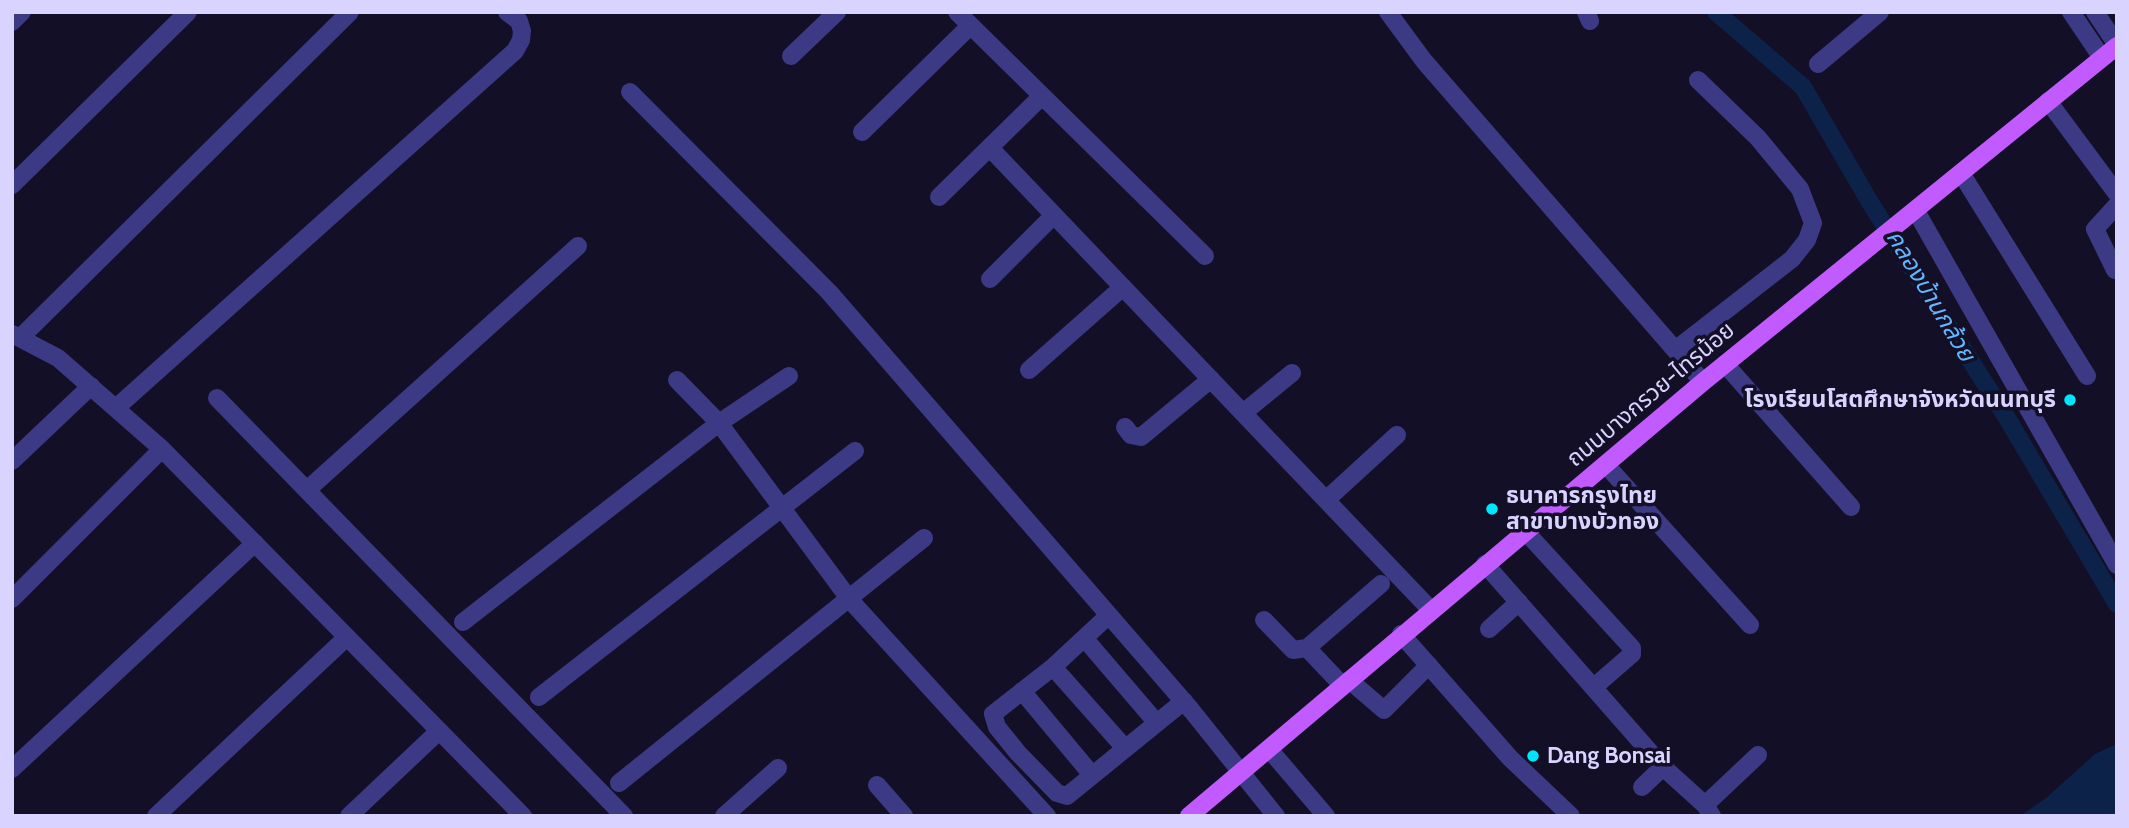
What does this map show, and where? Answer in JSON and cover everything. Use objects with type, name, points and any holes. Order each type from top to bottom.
[{"type":"main road","name":"ถนนบางกรวย-ไทรน้อย","points":[[1189,816],[1430,609],[1703,382],[2117,45]]},
{"type":"street","points":[[12,22],[22,12]]},
{"type":"street","points":[[12,186],[188,12]]},
{"type":"street","points":[[350,12],[16,336],[58,358],[162,449],[523,816]]},
{"type":"street","points":[[117,407],[515,51],[522,40],[522,31],[519,22],[507,12]]},
{"type":"street","points":[[791,56],[837,12]]},
{"type":"street","points":[[957,12],[1205,256]]},
{"type":"street","points":[[1388,12],[1424,61],[1703,382]]},
{"type":"street","points":[[1818,64],[1880,12]]},
{"type":"street","points":[[2071,12],[2102,58]]},
{"type":"street","points":[[2095,12],[2117,45]]},
{"type":"street","points":[[862,132],[970,26]]},
{"type":"street","points":[[1675,350],[1792,259],[1807,240],[1813,223],[1801,190],[1758,138],[1698,80]]},
{"type":"street","points":[[630,92],[829,292],[1184,701],[1276,816]]},
{"type":"street","points":[[939,197],[1042,96]]},
{"type":"street","points":[[2048,102],[2117,194]]},
{"type":"street","points":[[990,148],[1430,609]]},
{"type":"street","points":[[1961,173],[2087,376]]},
{"type":"street","points":[[2115,270],[2095,229],[2117,205]]},
{"type":"street","points":[[1913,213],[2117,565]]},
{"type":"street","points":[[990,279],[1054,215]]},
{"type":"street","points":[[307,490],[578,246]]},
{"type":"street","points":[[1029,370],[1123,286]]},
{"type":"street","points":[[1725,364],[1851,507]]},
{"type":"street","points":[[1243,413],[1292,373]]},
{"type":"street","points":[[463,622],[719,423],[789,376]]},
{"type":"street","points":[[1125,427],[1131,435],[1141,438],[1211,379]]},
{"type":"street","points":[[677,380],[719,423],[850,600],[1047,816]]},
{"type":"street","points":[[12,461],[91,386]]},
{"type":"street","points":[[217,398],[624,816]]},
{"type":"street","points":[[1326,500],[1397,435]]},
{"type":"street","points":[[12,599],[162,449]]},
{"type":"street","points":[[539,698],[782,506],[855,452]]},
{"type":"street","points":[[1606,464],[1750,625]]},
{"type":"street","points":[[1525,531],[1632,648],[1632,654],[1594,687]]},
{"type":"street","points":[[619,783],[924,538]]},
{"type":"street","points":[[12,769],[255,543]]},
{"type":"street","points":[[1485,564],[1663,767],[1708,810],[1758,755]]},
{"type":"street","points":[[1264,620],[1293,650],[1307,648],[1381,584]]},
{"type":"street","points":[[1489,629],[1519,602]]},
{"type":"street","points":[[1109,615],[1053,667],[993,716],[1018,753],[1062,797],[1184,701]]},
{"type":"street","points":[[1402,634],[1510,758],[1568,815]]},
{"type":"street","points":[[156,816],[347,637]]},
{"type":"street","points":[[1085,639],[1156,722]]},
{"type":"street","points":[[1307,648],[1345,682],[1384,710],[1429,665]]},
{"type":"street","points":[[1053,667],[1124,747]]},
{"type":"street","points":[[1022,691],[1093,775]]},
{"type":"street","points":[[349,816],[439,731]]},
{"type":"street","points":[[1269,749],[1326,816]]},
{"type":"street","points":[[1642,787],[1663,767]]},
{"type":"street","points":[[724,816],[778,768]]},
{"type":"street","points":[[877,785],[904,816]]},
{"type":"water","points":[[2117,744],[2117,816],[2020,816],[2046,798],[2095,754]]},
{"type":"waterway","name":"คลองบ้านกล้วย","points":[[1716,12],[1803,87],[1871,204],[2007,418],[2117,604]]},
{"type":"place","name":"โรงเรียนโสตศึกษาจังหวัดนนทบุรี","points":[[2070,400]]},
{"type":"place","name":"ธนาคารกรุงไทย สาขาบางบัวทอง","points":[[1492,509]]},
{"type":"place","name":"Dang Bonsai","points":[[1533,756]]}]
